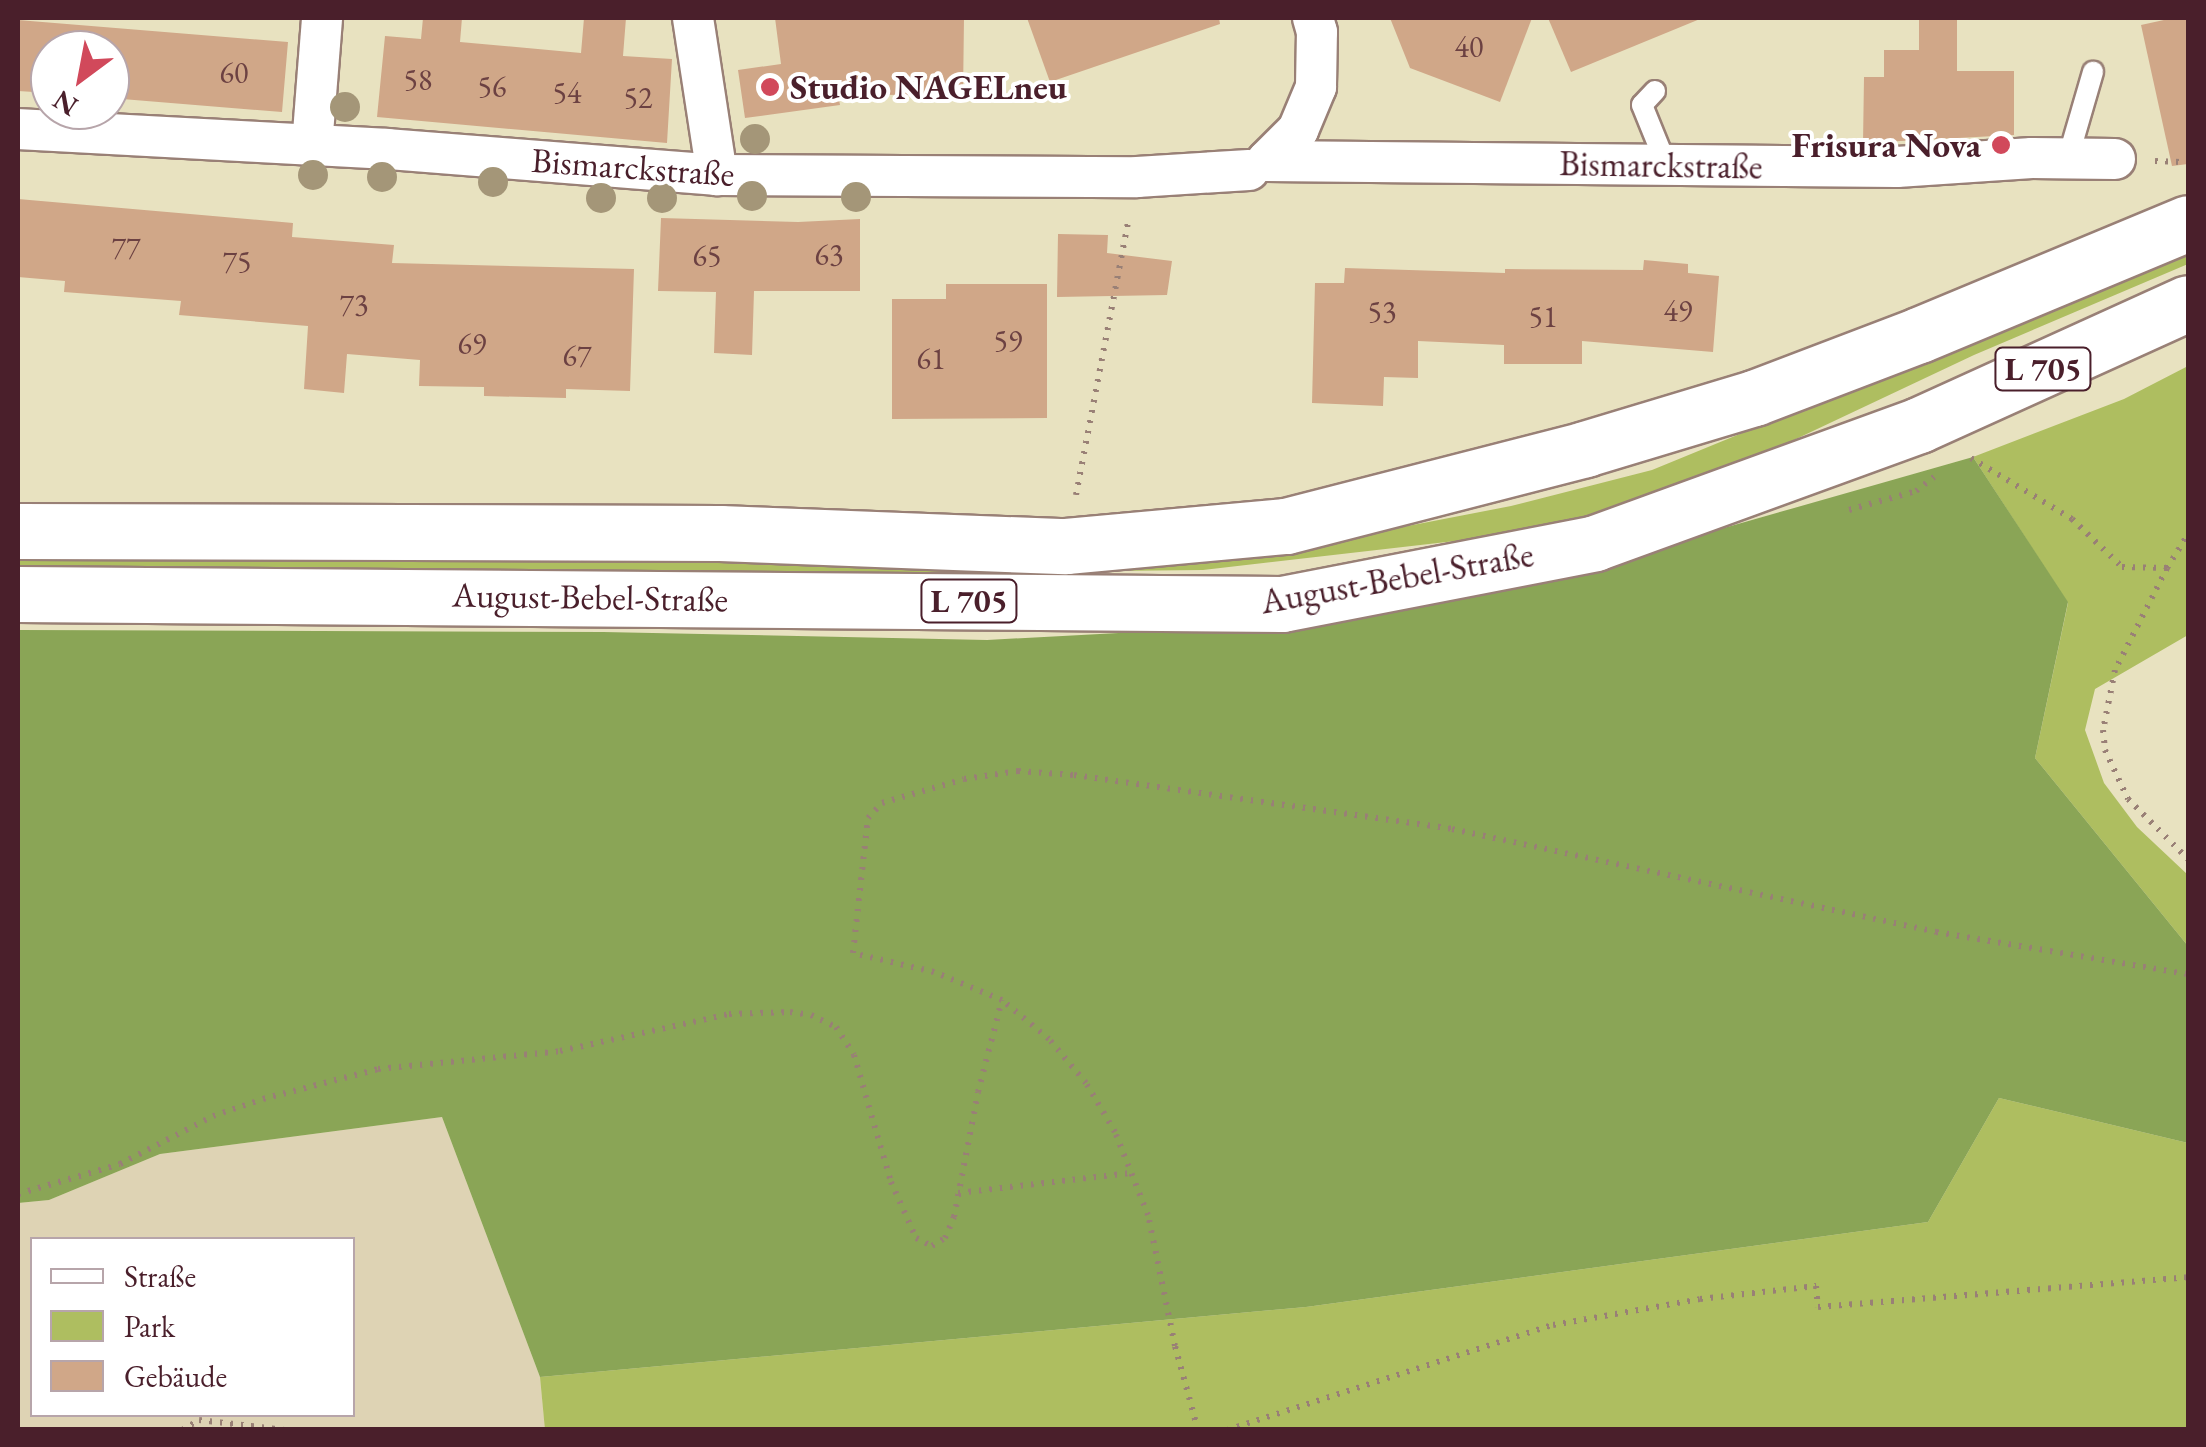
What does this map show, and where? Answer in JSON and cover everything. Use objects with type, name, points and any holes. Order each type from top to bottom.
[{"type":"main road","name":"August-Bebel-Straße","points":[[18,531],[720,532],[1066,546],[1286,526],[1585,449],[1754,398],[2188,223]]},
{"type":"main road","name":"August-Bebel-Straße","points":[[18,594],[1282,604],[1596,543],[1919,425],[2188,303]]},
{"type":"street","points":[[312,146],[322,18]]},
{"type":"street","points":[[693,18],[718,176]]},
{"type":"street","points":[[1258,166],[1298,130],[1316,87],[1318,32],[1312,18]]},
{"type":"street","name":"Bismarckstraße","points":[[18,129],[718,176],[1137,177],[1258,166],[1666,164],[1897,168],[2115,159]]},
{"type":"lane","points":[[2068,158],[2093,72]]},
{"type":"lane","points":[[1655,91],[1642,105],[1666,164]]},
{"type":"path","points":[[1066,546],[1137,177]]},
{"type":"path","points":[[1919,425],[2072,519],[2122,567],[2167,568]]},
{"type":"path","points":[[2188,535],[2116,670],[2103,730],[2110,763],[2128,799],[2188,859]]},
{"type":"path","points":[[1198,1430],[1175,1346],[1148,1214],[1114,1132],[1086,1083],[1049,1038],[1002,1000],[934,972],[853,953],[868,818],[882,803],[964,779],[1018,771],[1074,775],[1452,829],[1919,929],[2188,974]]},
{"type":"path","points":[[18,1194],[120,1164],[214,1116],[247,1104],[378,1069],[560,1051],[730,1014],[790,1012],[811,1014],[836,1027],[854,1055],[892,1182],[916,1238],[932,1246],[945,1238],[958,1193],[1002,1000]]},
{"type":"path","points":[[958,1193],[1130,1173]]},
{"type":"path","points":[[1226,1430],[1553,1325],[1700,1299],[1816,1286],[1818,1308],[2188,1277]]},
{"type":"path","points":[[182,1430],[199,1420],[286,1430]]},
{"type":"shaded area","points":[[442,1117],[540,1377],[545,1429],[18,1430],[18,1203],[49,1200],[160,1154]]},
{"type":"green space","points":[[2188,250],[2188,264],[1974,355],[1762,455],[1616,509],[1490,537],[1203,570],[909,573],[18,567],[18,553],[1351,537],[1511,506],[1652,470]]},
{"type":"green space","points":[[2188,366],[2188,635],[2095,689],[2085,730],[2104,783],[2137,827],[2188,875],[2188,946],[2035,758],[2068,603],[1973,457],[2124,399]]},
{"type":"green space","points":[[1973,457],[2068,602],[2035,758],[2188,946],[2188,1143],[1999,1098],[1928,1222],[1306,1307],[540,1377],[442,1117],[160,1154],[49,1200],[18,1203],[18,630],[603,632],[987,640],[1287,624],[1531,583]]},
{"type":"green space","points":[[1999,1098],[2188,1143],[2188,1429],[545,1430],[540,1377],[1306,1307],[1928,1222]]},
{"type":"building","points":[[423,18],[462,18],[460,42],[581,53],[584,18],[626,18],[623,56],[672,59],[667,143],[377,117],[385,36],[421,39]]},
{"type":"building","points":[[775,18],[964,18],[963,96],[838,94],[840,105],[745,118],[738,70],[781,64]]},
{"type":"building","points":[[1027,18],[1219,18],[1220,24],[1050,82]]},
{"type":"building","points":[[1390,18],[1532,18],[1500,102],[1410,68]]},
{"type":"building","points":[[1548,18],[1700,18],[1700,19],[1571,72]]},
{"type":"building","points":[[1919,18],[1957,18],[1957,71],[2014,71],[2014,135],[1863,143],[1864,77],[1884,77],[1884,50],[1919,50]]},
{"type":"building","points":[[2188,18],[2188,164],[2172,166],[2141,25]]},
{"type":"building","points":[[18,20],[288,42],[282,112],[130,100],[130,30],[30,30],[30,92],[18,91]]},
{"type":"building","points":[[18,199],[293,223],[292,237],[394,245],[392,263],[634,269],[630,391],[566,389],[566,398],[484,396],[484,387],[419,386],[420,360],[347,354],[344,393],[304,389],[308,326],[179,315],[181,301],[64,292],[65,281],[18,277]]},
{"type":"building","points":[[661,218],[798,222],[860,219],[860,291],[754,291],[752,355],[714,353],[716,292],[658,291]]},
{"type":"building","points":[[1058,234],[1108,235],[1107,253],[1172,261],[1167,295],[1057,297]]},
{"type":"building","points":[[1644,260],[1688,264],[1688,273],[1719,276],[1713,352],[1582,341],[1582,364],[1504,364],[1504,345],[1418,341],[1418,378],[1384,377],[1383,406],[1312,403],[1315,283],[1344,283],[1345,268],[1505,273],[1505,269],[1643,270]]},
{"type":"building","points":[[946,284],[1047,284],[1047,418],[892,419],[892,299],[946,299]]},
{"type":"place","name":"Studio NAGELneu","points":[[770,87]]},
{"type":"place","name":"Frisura Nova","points":[[2001,145]]}]
